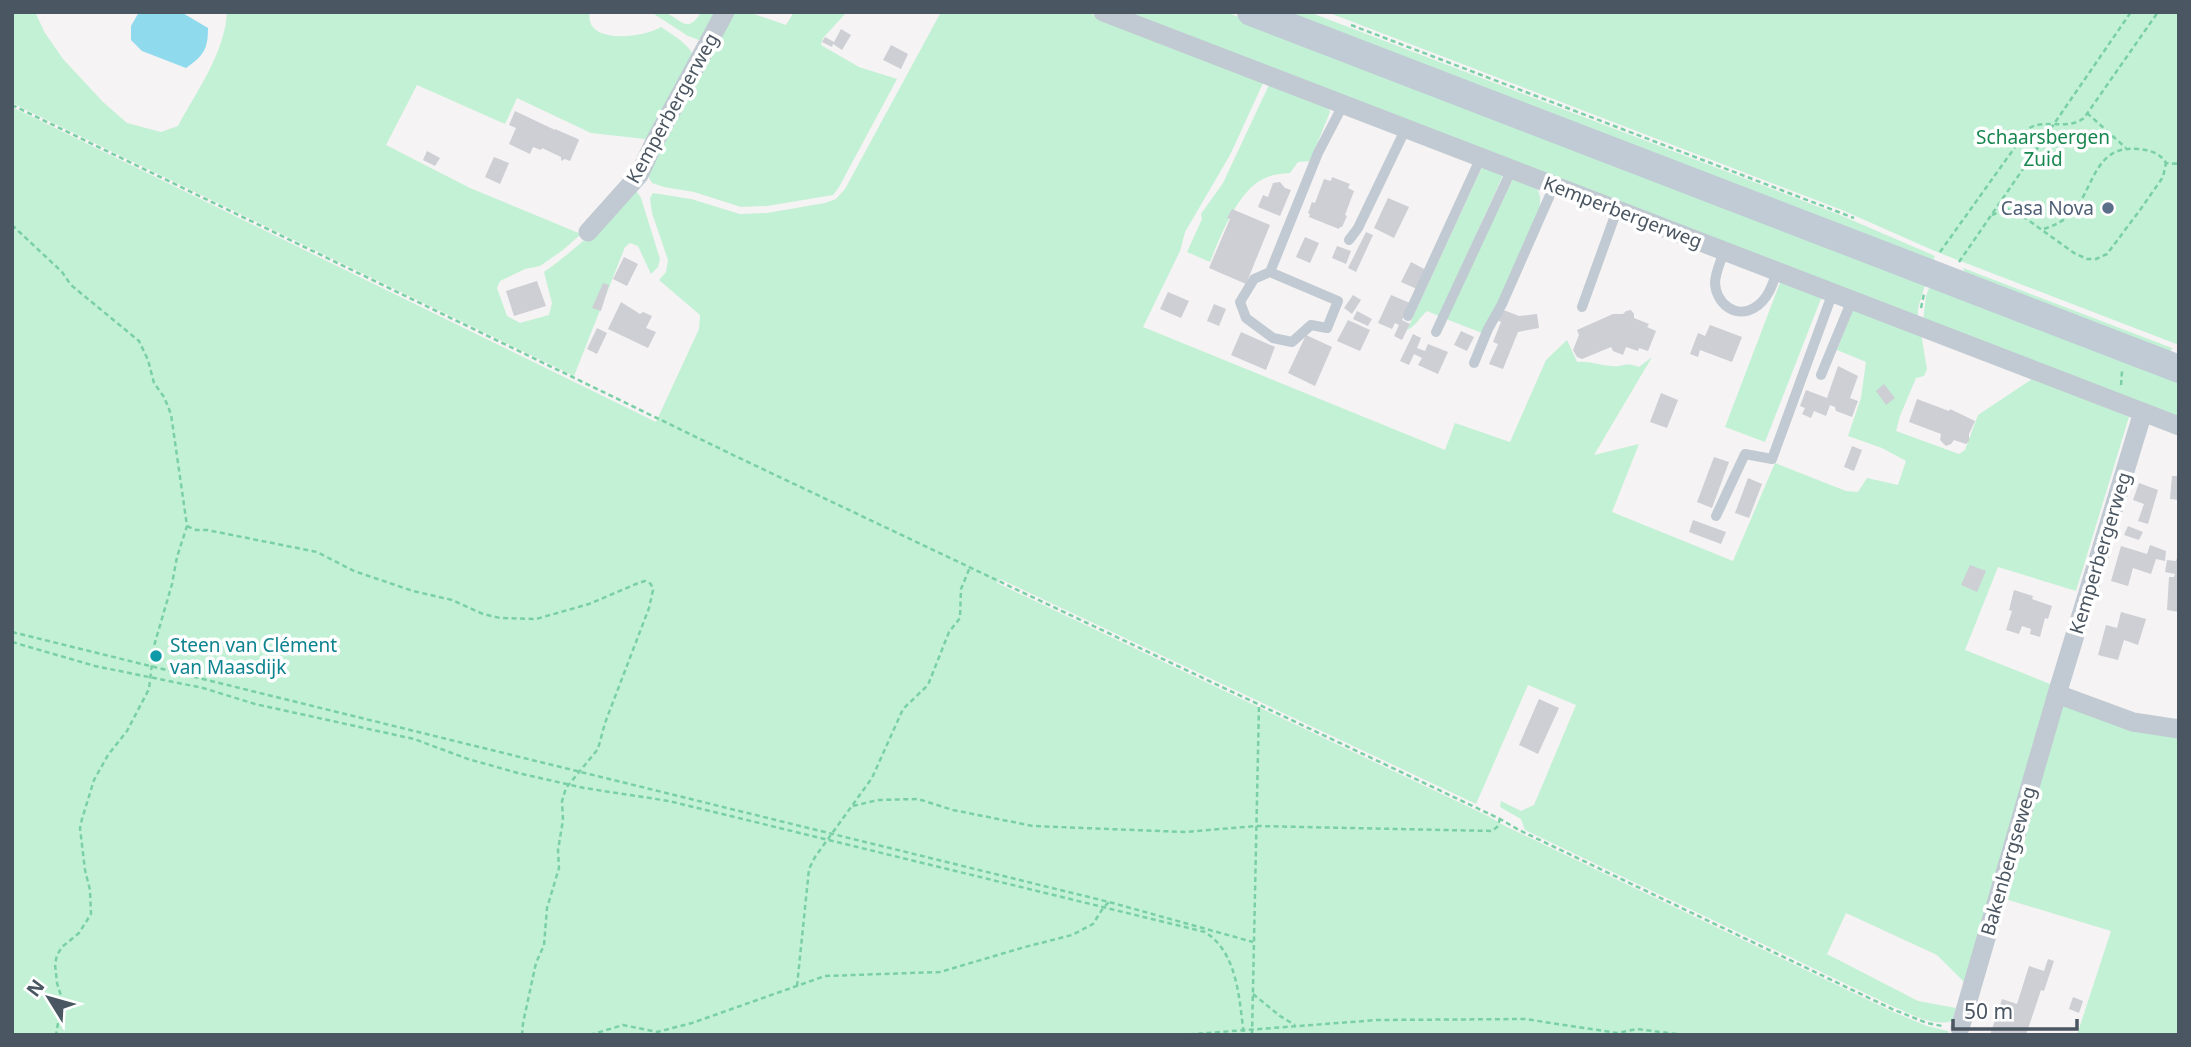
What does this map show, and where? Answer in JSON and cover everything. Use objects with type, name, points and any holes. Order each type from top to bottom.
[{"type":"main road","points":[[1251,12],[1943,267],[2179,369]]},
{"type":"street","name":"Kemperbergerweg","points":[[587,232],[642,170],[725,12]]},
{"type":"street","name":"Kemperbergerweg","points":[[1103,12],[2179,426]]},
{"type":"street","name":"Kemperbergerweg","points":[[2057,694],[2143,412]]},
{"type":"street","points":[[2057,694],[2133,722],[2179,729]]},
{"type":"street","name":"Bakenbergseweg","points":[[1959,1028],[2057,694]]},
{"type":"lane","points":[[1270,272],[1338,301],[1326,328],[1311,325],[1292,342],[1273,338],[1246,318],[1240,302],[1254,279],[1270,272],[1318,153],[1343,104]]},
{"type":"lane","points":[[1349,240],[1358,228],[1406,128]]},
{"type":"lane","points":[[1408,316],[1481,157]]},
{"type":"lane","points":[[1436,332],[1512,169]]},
{"type":"lane","points":[[1474,363],[1554,186]]},
{"type":"lane","points":[[1582,307],[1617,210]]},
{"type":"lane","points":[[1724,251],[1715,281],[1717,295],[1724,306],[1732,310],[1754,308],[1771,289],[1777,270]]},
{"type":"lane","points":[[1717,516],[1745,454],[1772,459],[1833,292]]},
{"type":"lane","points":[[1821,375],[1852,300]]},
{"type":"path","points":[[1943,267],[1992,215],[2131,12]]},
{"type":"path","points":[[1943,267],[2028,129],[2035,125],[2079,122],[2158,12]]},
{"type":"path","points":[[1347,23],[1865,223]]},
{"type":"path","points":[[12,105],[706,442],[1500,819],[1892,1009],[1927,1023],[1959,1028]]},
{"type":"path","points":[[2087,113],[2126,148]]},
{"type":"path","points":[[2042,230],[2063,222],[2074,210],[2103,161],[2116,150],[2148,150],[2158,154],[2166,163],[2179,164]]},
{"type":"path","points":[[1992,215],[2006,209],[2017,212],[2074,253],[2087,259],[2096,259],[2107,254],[2163,177],[2166,163]]},
{"type":"path","points":[[12,225],[62,272],[71,285],[139,341],[145,351],[154,383],[172,414],[187,526],[154,646],[149,689],[134,719],[94,780],[82,819],[80,828],[90,890],[90,914],[79,933],[62,947],[57,955],[57,984],[62,999],[55,1035]]},
{"type":"path","points":[[187,526],[196,530],[317,552],[354,571],[413,591],[452,600],[483,614],[500,618],[536,619],[589,604],[636,584],[651,584],[653,590],[649,608],[605,723],[598,749],[568,785],[562,801],[559,868],[547,908],[544,945],[536,963],[522,1035]]},
{"type":"path","points":[[797,986],[809,869],[872,778],[904,709],[928,685],[949,632],[960,618],[961,589],[970,567]]},
{"type":"path","points":[[12,632],[1109,902],[1253,942]]},
{"type":"path","points":[[12,642],[95,666],[203,688],[255,704],[414,739],[468,759],[568,785],[669,801],[1205,932],[1220,944],[1230,962],[1237,985],[1244,1035]]},
{"type":"path","points":[[1252,1035],[1259,704]]},
{"type":"path","points":[[853,806],[878,800],[918,799],[953,810],[1033,826],[1185,832],[1256,826],[1492,831],[1500,819]]},
{"type":"path","points":[[590,1035],[623,1025],[657,1032],[692,1023],[825,976],[940,972],[1072,935],[1093,924],[1109,902]]},
{"type":"path","points":[[1253,994],[1295,1025]]},
{"type":"path","points":[[1181,1035],[1377,1020],[1525,1019],[1617,1032],[1637,1029],[1684,1035]]},
{"type":"path","points":[[1470,1035],[1535,1035]]},
{"type":"green space","points":[[12,12],[35,12],[45,33],[63,59],[103,102],[127,123],[161,132],[178,126],[201,86],[221,42],[227,12],[590,12],[590,23],[605,34],[629,36],[661,27],[685,44],[695,58],[652,136],[645,139],[591,133],[517,98],[505,124],[417,85],[386,145],[470,188],[581,234],[540,266],[525,269],[500,281],[497,288],[507,316],[520,323],[549,315],[552,303],[544,272],[592,233],[635,189],[641,198],[660,259],[658,267],[651,274],[638,246],[630,243],[625,247],[574,376],[12,103]]},
{"type":"green space","points":[[651,12],[669,14],[687,24],[701,12],[722,12],[708,36],[699,40]]},
{"type":"green space","points":[[730,12],[748,12],[786,25],[794,12],[843,12],[845,14],[823,38],[821,45],[859,67],[897,79],[833,195],[767,206],[741,207],[694,192],[664,187],[652,183],[649,178],[649,168]]},
{"type":"green space","points":[[941,12],[1086,12],[1264,81],[1230,155],[1185,232],[1180,251],[1143,327],[1445,450],[1455,423],[1510,442],[1546,360],[1567,340],[1577,362],[1639,367],[1652,357],[1594,455],[1639,444],[1612,512],[1733,561],[1775,463],[1846,491],[1858,492],[1867,478],[1898,485],[1906,461],[1882,448],[1848,436],[1861,398],[1866,362],[1837,350],[1854,307],[1921,333],[1927,369],[1924,376],[1916,378],[1896,431],[1959,454],[1965,450],[1978,415],[2035,377],[2129,417],[2076,591],[1998,567],[1965,650],[2055,686],[1968,986],[1937,955],[1846,913],[1827,954],[1918,1001],[1956,1008],[1952,1021],[1922,1019],[1894,1007],[1525,830],[1521,819],[1500,807],[1501,801],[1521,811],[1534,805],[1576,705],[1528,685],[1476,804],[1000,579],[997,583],[1891,1011],[1927,1026],[1948,1031],[1949,1035],[12,1035],[12,107],[656,422],[699,329],[700,315],[659,280],[666,272],[668,260],[652,213],[650,198],[653,193],[691,199],[740,214],[767,213],[836,199],[845,189]]},
{"type":"green space","points":[[1119,12],[1226,12],[1926,282],[1918,308],[1918,319]]},
{"type":"green space","points":[[1276,12],[1309,12],[1840,215],[1935,256],[1932,265]]},
{"type":"green space","name":"Schaarsbergen Zuid","points":[[1327,12],[2179,12],[2179,345],[1937,252],[1842,210]]},
{"type":"green space","points":[[1269,85],[1327,105],[1330,112],[1310,161],[1298,162],[1290,173],[1263,179],[1237,204],[1210,262],[1187,252],[1202,219],[1201,214],[1223,183]]},
{"type":"green space","points":[[1483,165],[1504,173],[1439,316],[1427,311],[1407,330]]},
{"type":"green space","points":[[1514,177],[1536,186],[1540,197],[1539,210],[1518,265],[1482,333],[1446,319]]},
{"type":"green space","points":[[1963,268],[2172,348],[2171,351],[2127,340],[1966,277]]},
{"type":"green space","points":[[1781,280],[1822,296],[1765,442],[1725,427]]},
{"type":"green space","points":[[1931,283],[2179,379],[2179,419],[1923,321],[1926,296]]},
{"type":"green space","points":[[2066,704],[2179,737],[2179,1035],[2077,1035],[2111,931],[2002,898],[2056,713]]},
{"type":"water","points":[[139,12],[181,12],[208,28],[203,52],[186,68],[142,51],[131,40],[131,26]]},
{"type":"building","points":[[841,29],[851,35],[842,50],[833,44],[832,47],[822,42],[825,37],[834,42]]},
{"type":"building","points":[[891,45],[908,54],[901,69],[883,60]]},
{"type":"building","points":[[515,111],[578,139],[570,161],[561,161],[561,157],[542,148],[533,147],[530,154],[509,144],[516,128],[509,125]]},
{"type":"building","points":[[427,151],[440,158],[435,166],[423,160]]},
{"type":"building","points":[[494,157],[509,163],[500,184],[485,177]]},
{"type":"building","points":[[1332,177],[1350,184],[1348,188],[1354,191],[1345,215],[1347,216],[1339,229],[1309,217],[1308,213],[1324,179],[1331,181]]},
{"type":"building","points":[[1280,182],[1291,190],[1280,216],[1258,207],[1263,195],[1268,197],[1273,183]]},
{"type":"building","points":[[1388,198],[1409,207],[1394,238],[1374,228]]},
{"type":"building","points":[[1232,209],[1270,225],[1246,284],[1209,268]]},
{"type":"building","points":[[1366,232],[1373,235],[1356,272],[1348,268]]},
{"type":"building","points":[[1305,237],[1319,243],[1310,263],[1296,257]]},
{"type":"building","points":[[1337,246],[1351,251],[1346,264],[1332,258]]},
{"type":"building","points":[[624,257],[638,264],[627,286],[613,279]]},
{"type":"building","points":[[1411,262],[1426,270],[1417,289],[1401,282]]},
{"type":"building","points":[[537,281],[546,306],[514,316],[506,291]]},
{"type":"building","points":[[603,283],[609,285],[601,311],[592,308]]},
{"type":"building","points":[[1168,292],[1189,301],[1181,318],[1160,309]]},
{"type":"building","points":[[1353,295],[1361,300],[1352,314],[1344,308]]},
{"type":"building","points":[[1391,295],[1410,303],[1402,320],[1410,324],[1402,340],[1394,336],[1399,325],[1395,323],[1392,329],[1378,323]]},
{"type":"building","points":[[621,302],[640,314],[643,312],[652,316],[646,328],[656,332],[648,348],[608,329]]},
{"type":"building","points":[[1214,304],[1226,309],[1219,326],[1207,321]]},
{"type":"building","points":[[1501,309],[1519,316],[1537,314],[1539,328],[1518,332],[1503,369],[1489,364],[1498,344],[1493,342],[1501,322],[1497,320]]},
{"type":"building","points":[[1631,310],[1634,318],[1649,324],[1647,327],[1656,331],[1648,351],[1626,347],[1623,355],[1613,351],[1611,347],[1582,359],[1577,357],[1573,350],[1579,335],[1577,330],[1613,314],[1623,314]]},
{"type":"building","points":[[1357,311],[1372,319],[1368,326],[1353,319]]},
{"type":"building","points":[[1348,320],[1370,330],[1360,351],[1337,341]]},
{"type":"building","points":[[1710,325],[1742,337],[1732,362],[1700,350],[1698,357],[1690,354],[1698,333],[1705,336]]},
{"type":"building","points":[[597,328],[607,333],[597,354],[587,349]]},
{"type":"building","points":[[1461,331],[1474,337],[1467,351],[1454,345]]},
{"type":"building","points":[[1241,332],[1275,347],[1266,370],[1231,355]]},
{"type":"building","points":[[1413,334],[1421,338],[1417,348],[1425,351],[1428,344],[1448,352],[1438,374],[1418,365],[1422,358],[1414,354],[1409,365],[1400,361]]},
{"type":"building","points":[[1306,335],[1332,347],[1315,386],[1288,373]]},
{"type":"building","points":[[1838,366],[1858,376],[1850,398],[1858,401],[1852,417],[1836,411],[1835,407],[1830,405],[1826,416],[1814,411],[1811,418],[1802,414],[1805,408],[1800,406],[1806,390],[1827,398]]},
{"type":"building","points":[[1884,384],[1895,398],[1886,405],[1876,391]]},
{"type":"building","points":[[1661,393],[1678,400],[1667,428],[1650,422]]},
{"type":"building","points":[[1917,399],[1949,411],[1950,409],[1975,421],[1969,441],[1966,444],[1954,440],[1946,446],[1940,440],[1941,434],[1909,422]]},
{"type":"building","points":[[1852,446],[1862,450],[1854,471],[1844,467]]},
{"type":"building","points":[[1714,457],[1729,462],[1712,508],[1697,502]]},
{"type":"building","points":[[2172,476],[2179,476],[2179,500],[2170,499]]},
{"type":"building","points":[[1748,478],[1762,484],[1749,518],[1735,513]]},
{"type":"building","points":[[2139,483],[2158,490],[2148,524],[2138,521],[2144,504],[2133,500]]},
{"type":"building","points":[[1693,520],[1726,532],[1721,544],[1689,532]]},
{"type":"building","points":[[2128,526],[2143,532],[2139,540],[2124,535]]},
{"type":"building","points":[[2150,545],[2166,551],[2165,561],[2156,559],[2151,574],[2133,568],[2128,586],[2111,581],[2121,546],[2147,554]]},
{"type":"building","points":[[2178,555],[2179,612],[2167,610],[2169,577],[2174,577],[2175,574],[2165,572],[2167,560],[2176,561]]},
{"type":"building","points":[[1970,565],[1986,571],[1977,592],[1961,585]]},
{"type":"building","points":[[2014,590],[2052,606],[2048,619],[2045,618],[2040,637],[2030,634],[2031,629],[2022,626],[2019,634],[2006,630],[2012,611],[2009,610]]},
{"type":"building","points":[[2121,612],[2146,619],[2138,645],[2124,640],[2118,660],[2098,655],[2106,625],[2117,628]]},
{"type":"building","points":[[1539,699],[1559,708],[1538,754],[1519,745]]},
{"type":"building","points":[[2048,959],[2054,961],[2026,1035],[1990,1035],[2002,999],[2017,1004],[2029,966],[2044,971]]},
{"type":"building","points":[[2073,997],[2083,1001],[2079,1013],[2069,1009]]},
{"type":"place","name":"Casa Nova","points":[[2108,208]]},
{"type":"place","name":"Steen van Clément van Maasdijk","points":[[156,656]]}]
